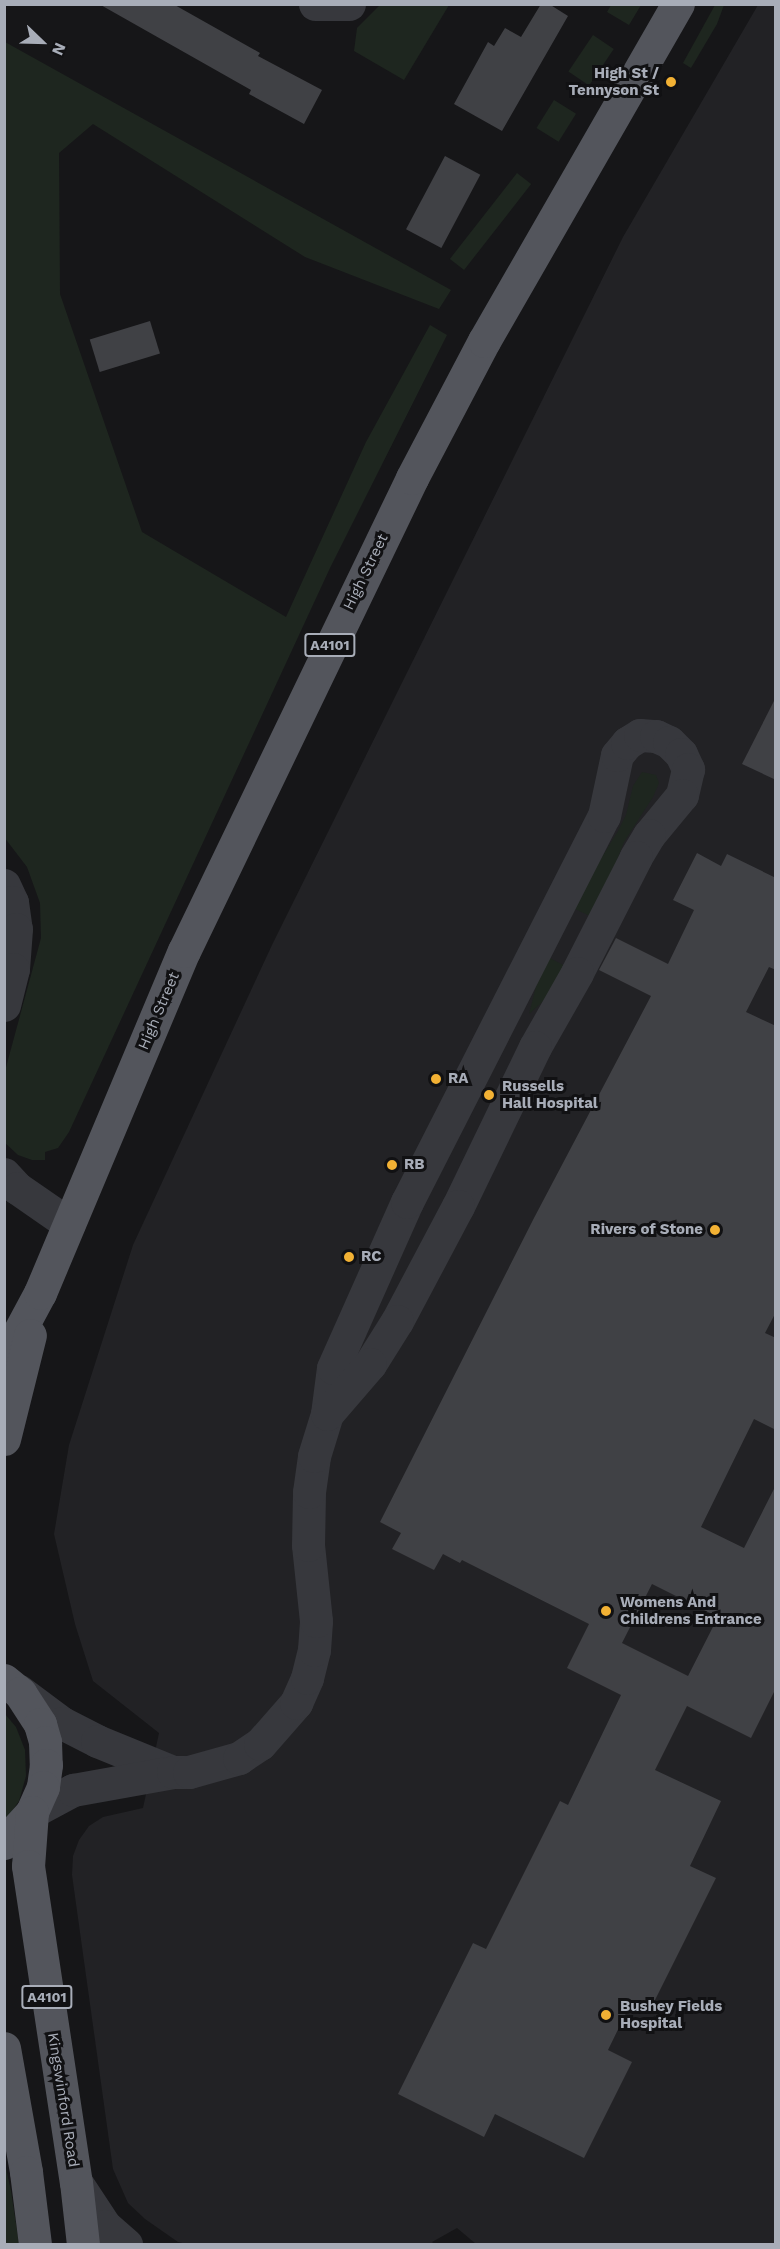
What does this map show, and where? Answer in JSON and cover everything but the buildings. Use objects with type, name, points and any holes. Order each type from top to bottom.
[{"type":"main road","name":"High Street","points":[[4,1360],[40,1293],[189,940],[412,478],[483,342],[678,4]]},
{"type":"main road","name":"High Street","points":[[4,1439],[40,1293]]},
{"type":"main road","name":"A4101","points":[[4,1843],[32,1812],[43,1787],[46,1765],[45,1742],[31,1708],[5,1680]]},
{"type":"main road","name":"Kingswinford Road","points":[[32,1812],[27,1866],[76,2182],[83,2244]]},
{"type":"main road","points":[[5,2056],[35,2244]]},
{"type":"street","points":[[315,4],[342,7],[349,4]]},
{"type":"street","points":[[32,1812],[73,1790],[174,1772],[189,1772],[239,1758],[260,1744],[296,1703],[307,1678],[314,1650],[316,1621],[308,1545],[309,1492],[314,1456],[327,1414],[333,1368],[412,1191],[604,816],[611,774],[617,755],[627,742],[640,735],[656,736],[669,742],[681,754],[688,769],[682,795],[649,836],[636,857],[577,973],[535,1047],[458,1206],[397,1321],[370,1364],[327,1414]]},
{"type":"street","points":[[4,885],[12,902],[16,929],[13,969],[4,1005]]},
{"type":"street","points":[[4,1174],[17,1188],[69,1224]]},
{"type":"street","points":[[5,1680],[62,1723],[97,1741],[174,1772]]},
{"type":"street","points":[[76,2182],[105,2226],[126,2244]]},
{"type":"shaded area","points":[[611,4],[641,5],[629,25],[607,12]]},
{"type":"shaded area","points":[[380,5],[449,5],[404,80],[354,51],[357,28]]},
{"type":"shaded area","points":[[715,5],[724,5],[717,24],[691,68],[683,63]]},
{"type":"shaded area","name":"Russells Hall Hospital","points":[[758,5],[775,5],[775,2244],[476,2244],[457,2228],[432,2242],[434,2244],[187,2244],[178,2242],[145,2219],[128,2203],[113,2169],[72,1875],[73,1856],[79,1840],[89,1826],[103,1817],[143,1808],[159,1733],[93,1681],[75,1624],[54,1534],[69,1445],[133,1245],[272,945],[623,237]]},
{"type":"shaded area","points":[[593,35],[614,49],[589,85],[568,71]]},
{"type":"shaded area","points":[[5,42],[451,290],[439,309],[305,257],[93,124],[59,153],[60,294],[142,532],[286,617],[366,442],[430,325],[447,335],[330,568],[69,1132],[58,1148],[45,1152],[45,1160],[32,1160],[18,1155],[4,1142],[5,1071],[41,938],[40,903],[27,867],[4,837]]},
{"type":"shaded area","points":[[554,100],[576,114],[559,142],[537,128]]},
{"type":"shaded area","points":[[517,173],[531,184],[464,270],[450,259]]},
{"type":"shaded area","points":[[642,772],[656,775],[659,783],[653,797],[624,842],[594,918],[571,907],[618,831],[626,815],[633,786]]},
{"type":"shaded area","points":[[544,955],[567,967],[549,996],[529,1014]]},
{"type":"shaded area","points":[[5,1714],[16,1727],[25,1750],[26,1776],[19,1801],[5,1821]]},
{"type":"shaded area","points":[[4,2159],[11,2191],[19,2244],[5,2244]]},
{"type":"place","name":"High St / Tennyson St","points":[[671,82]]},
{"type":"place","name":"RA","points":[[436,1079]]},
{"type":"place","name":"Russells Hall Hospital","points":[[489,1095]]},
{"type":"place","name":"RB","points":[[392,1165]]},
{"type":"place","name":"Rivers of Stone","points":[[715,1230]]},
{"type":"place","name":"RC","points":[[349,1257]]},
{"type":"place","name":"Womens And Childrens Entrance","points":[[606,1611]]},
{"type":"place","name":"Bushey Fields Hospital","points":[[606,2015]]}]
